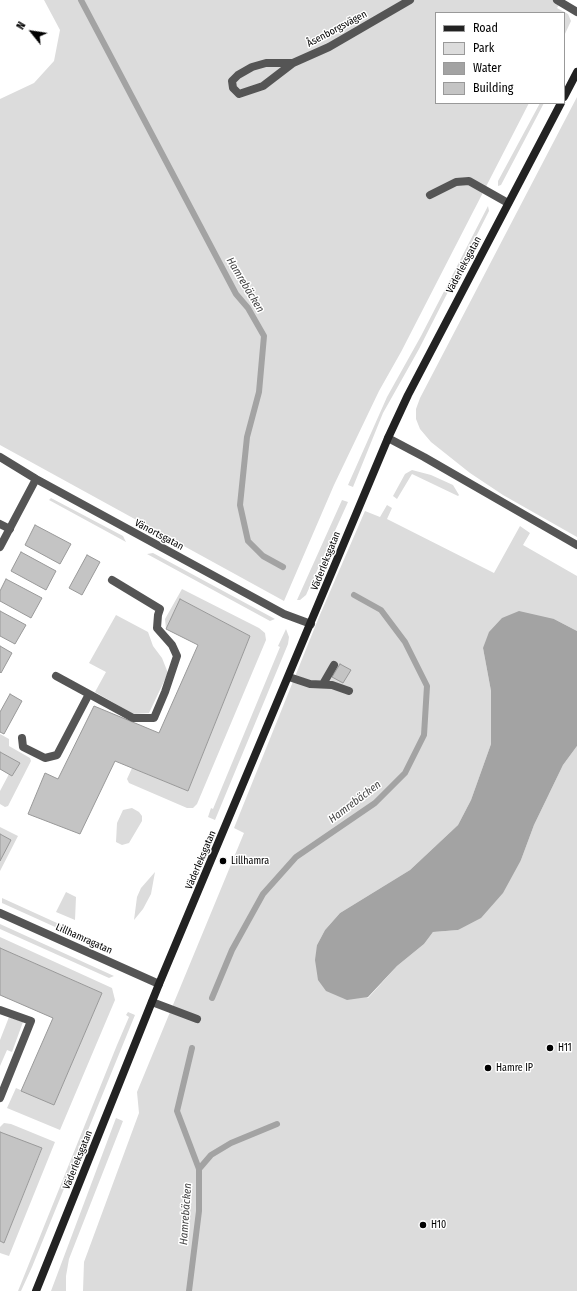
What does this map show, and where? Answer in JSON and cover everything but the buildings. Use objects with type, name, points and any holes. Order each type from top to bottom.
[{"type":"street","name":"Åsenborgsvägen","points":[[293,63],[266,63],[252,67],[238,75],[232,81],[233,88],[239,94],[263,86],[293,63],[329,47],[410,0]]},
{"type":"street","points":[[557,0],[577,12]]},
{"type":"street","points":[[565,95],[577,72]]},
{"type":"street","name":"Väderleksgatan","points":[[36,1291],[159,984],[388,438],[408,395],[560,104]]},
{"type":"street","points":[[430,196],[456,182],[469,181],[508,203]]},
{"type":"street","points":[[388,438],[424,457],[577,545]]},
{"type":"street","name":"Vänortsgatan","points":[[0,458],[284,614],[311,624]]},
{"type":"street","points":[[0,547],[36,479]]},
{"type":"street","points":[[0,524],[10,529]]},
{"type":"street","points":[[56,676],[133,718],[154,718],[165,692],[177,656],[172,645],[157,628],[160,609],[112,580]]},
{"type":"street","points":[[323,684],[334,665]]},
{"type":"street","points":[[289,677],[310,684],[332,684],[349,691]]},
{"type":"street","points":[[22,738],[22,747],[45,758],[57,755],[89,694]]},
{"type":"street","name":"Lillhamragatan","points":[[0,913],[159,984]]},
{"type":"street","points":[[152,1002],[197,1018]]},
{"type":"street","points":[[0,1010],[31,1021],[0,1098]]},
{"type":"green space","points":[[44,0],[562,0],[557,8],[564,12],[435,12],[435,104],[528,104],[401,352],[379,391],[334,485],[284,601],[0,445],[0,99],[34,83],[54,61],[60,30]]},
{"type":"green space","points":[[565,12],[568,14],[571,21],[565,34]]},
{"type":"green space","points":[[577,97],[577,537],[503,495],[470,473],[431,442],[420,429],[416,419],[416,409],[420,398]]},
{"type":"green space","points":[[539,104],[543,104],[501,185],[498,186],[498,181]]},
{"type":"green space","points":[[488,206],[489,211],[419,349],[383,413],[353,487],[348,485],[387,397],[421,336]]},
{"type":"green space","points":[[412,470],[431,475],[453,485],[459,495],[458,496],[412,474],[397,499],[393,496],[405,474]]},
{"type":"green space","points":[[51,498],[123,536],[126,542],[49,500]]},
{"type":"green space","points":[[342,500],[348,502],[306,595],[300,600],[297,600]]},
{"type":"green space","points":[[387,505],[392,508],[387,519],[494,573],[520,526],[530,533],[523,545],[577,576],[577,631],[554,619],[483,648],[491,691],[491,744],[471,800],[458,825],[410,870],[340,913],[325,930],[317,945],[368,998],[397,966],[424,944],[433,932],[458,930],[521,860],[534,825],[563,765],[577,746],[577,1291],[83,1291],[84,1262],[139,1113],[137,1092],[244,833],[234,828],[319,617],[365,511],[380,517]]},
{"type":"green space","points":[[153,553],[275,619],[270,621],[147,554]]},
{"type":"green space","points":[[182,589],[259,628],[265,633],[266,640],[197,804],[193,808],[187,808],[129,783],[127,779],[132,768],[188,791],[250,636],[180,599],[166,629],[165,619]]},
{"type":"green space","points":[[116,615],[148,632],[153,646],[162,658],[168,673],[149,713],[133,714],[95,692],[106,672],[89,663]]},
{"type":"green space","points":[[286,629],[289,637],[288,644],[215,820],[208,817],[211,808],[213,809],[280,647],[278,646]]},
{"type":"green space","points":[[0,734],[9,739],[9,746],[30,758],[31,761],[8,806],[5,807],[0,804],[0,791],[9,774],[12,776],[19,763],[0,752]]},
{"type":"green space","points":[[132,808],[139,812],[142,816],[142,821],[129,843],[122,845],[116,842],[117,823],[123,810]]},
{"type":"green space","points":[[0,827],[18,836],[0,871]]},
{"type":"green space","points":[[155,872],[151,894],[143,909],[134,920],[137,897],[141,888]]},
{"type":"green space","points":[[66,892],[76,897],[75,920],[56,912]]},
{"type":"green space","points":[[2,898],[68,928],[64,931],[2,903]]},
{"type":"green space","points":[[0,924],[114,976],[109,978],[0,929]]},
{"type":"green space","points":[[0,937],[112,988],[115,1000],[60,1130],[7,1108],[16,1088],[54,1105],[102,993],[0,948]]},
{"type":"green space","points":[[128,1012],[135,1015],[32,1267],[21,1291],[18,1291],[129,1017],[126,1015]]},
{"type":"green space","points":[[9,1017],[23,1022],[12,1052],[7,1050],[0,1066],[0,1040]]},
{"type":"green space","points":[[116,1118],[123,1121],[69,1259],[66,1276],[66,1291],[51,1291]]},
{"type":"green space","points":[[4,1123],[11,1124],[55,1142],[9,1256],[0,1253],[0,1241],[4,1243],[42,1149],[0,1132],[0,1127]]},
{"type":"water","points":[[519,611],[554,619],[577,631],[577,746],[563,765],[534,825],[521,860],[503,893],[481,918],[458,930],[433,932],[424,944],[397,966],[368,997],[347,1000],[326,991],[318,980],[315,960],[317,945],[325,930],[340,913],[410,870],[458,825],[471,800],[491,744],[491,691],[483,648],[489,632],[502,618]]},
{"type":"waterway","name":"Hamrebäcken","points":[[81,0],[236,294],[248,308],[264,336],[259,392],[247,437],[240,505],[248,541],[263,556],[283,567]]},
{"type":"waterway","name":"Hamrebäcken","points":[[212,998],[232,950],[263,894],[296,857],[375,803],[405,773],[424,735],[427,686],[405,642],[381,610],[354,595]]},
{"type":"waterway","name":"Hamrebäcken","points":[[189,1291],[199,1211],[199,1169],[177,1111],[192,1048]]},
{"type":"waterway","points":[[199,1169],[211,1155],[231,1143],[277,1124]]},
{"type":"place","name":"Lillhamra","points":[[223,861]]},
{"type":"place","name":"H11","points":[[550,1048]]},
{"type":"place","name":"Hamre IP","points":[[488,1068]]},
{"type":"place","name":"H10","points":[[423,1225]]}]
